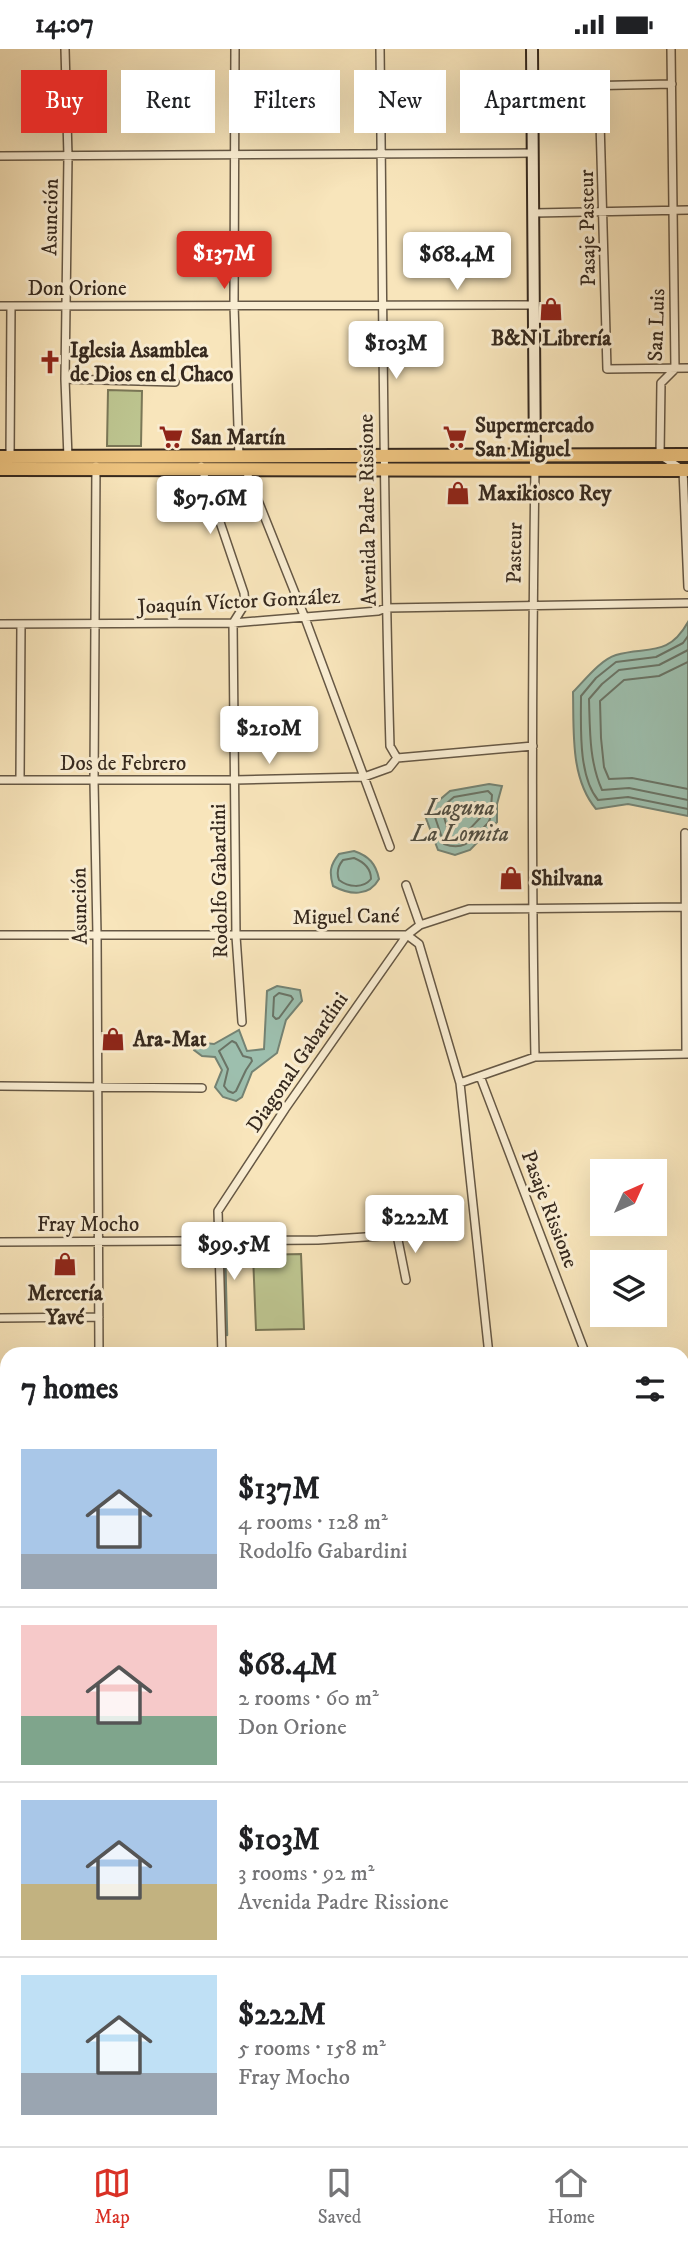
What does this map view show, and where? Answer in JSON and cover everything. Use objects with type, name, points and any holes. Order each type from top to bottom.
[{"type":"main road","points":[[0,469],[69,463],[202,461],[238,455],[536,469],[685,470]]},
{"type":"main road","points":[[202,461],[246,469],[536,455],[688,455]]},
{"type":"main road","points":[[5,457],[69,463]]},
{"type":"street","name":"Asunción","points":[[65,49],[68,156],[65,379],[69,463]]},
{"type":"street","points":[[235,49],[234,305],[238,455],[305,618],[390,847]]},
{"type":"street","name":"Avenida Padre Rissione","points":[[380,49],[386,608],[390,746],[397,758]]},
{"type":"street","name":"Pasteur","points":[[532,49],[533,70]]},
{"type":"street","name":"San Luis","points":[[660,455],[662,383],[675,369],[671,49]]},
{"type":"street","points":[[610,86],[672,84]]},
{"type":"street","name":"Pasteur","points":[[533,133],[536,469],[532,605],[532,907],[535,1057]]},
{"type":"street","name":"Pasaje Pasteur","points":[[601,133],[607,369],[675,369]]},
{"type":"street","points":[[0,156],[533,153]]},
{"type":"street","points":[[534,213],[688,210]]},
{"type":"street","name":"Don Orione","points":[[0,306],[533,305]]},
{"type":"street","points":[[5,457],[11,306]]},
{"type":"street","points":[[675,369],[688,368]]},
{"type":"street","points":[[65,379],[175,382]]},
{"type":"street","points":[[660,455],[685,470],[688,587]]},
{"type":"street","name":"Rodolfo Gabardini","points":[[202,461],[244,593],[245,604],[233,623],[236,936],[242,1022]]},
{"type":"street","name":"Asunción","points":[[96,463],[94,781],[99,1347]]},
{"type":"street","name":"Joaquín Víctor González","points":[[0,624],[233,623],[377,611],[386,608],[688,603]]},
{"type":"street","points":[[20,779],[21,624]]},
{"type":"street","name":"Dos de Febrero","points":[[0,780],[234,781],[365,778],[389,768],[397,758],[533,746]]},
{"type":"street","points":[[460,1083],[535,1057],[687,1054],[685,833]]},
{"type":"street","points":[[405,885],[420,925]]},
{"type":"street","name":"Miguel Cané","points":[[0,935],[407,935],[420,925],[469,909],[687,907]]},
{"type":"street","points":[[407,935],[419,944],[460,1083],[488,1347]]},
{"type":"street","name":"Diagonal Gabardini","points":[[220,1240],[218,1211],[285,1109],[407,935]]},
{"type":"street","name":"Pasaje Rissione","points":[[480,1076],[583,1347]]},
{"type":"street","points":[[0,1086],[201,1088]]},
{"type":"street","name":"Fray Mocho","points":[[0,1242],[318,1240],[428,1233]]},
{"type":"street","points":[[397,1235],[406,1280]]},
{"type":"street","points":[[220,1240],[222,1347]]},
{"type":"street","points":[[0,1318],[99,1317]]},
{"type":"green space","points":[[108,390],[142,391],[141,446],[107,446]]},
{"type":"green space","points":[[301,1254],[304,1329],[256,1330],[253,1255]]},
{"type":"water","points":[[688,622],[688,816],[628,804],[596,809],[588,797],[578,769],[573,692],[604,661],[627,652],[665,646],[673,641]]},
{"type":"water","name":"Laguna La Lomita","points":[[489,784],[502,786],[497,804],[497,822],[470,850],[455,855],[438,850],[424,813],[450,791]]},
{"type":"water","name":"Laguna La Lomita","points":[[354,851],[371,861],[379,879],[370,889],[359,893],[333,886],[331,877],[332,865],[339,854]]},
{"type":"water","points":[[277,986],[300,990],[302,1001],[286,1020],[277,1053],[252,1072],[242,1097],[236,1101],[223,1097],[215,1087],[222,1070],[215,1057],[202,1056],[194,1050],[196,1042],[214,1044],[239,1030],[247,1051],[264,1049],[267,991]]},
{"type":"waterway","points":[[225,1252],[227,1335]]},
{"type":"place","name":"B&N Librería","points":[[551,309]]},
{"type":"place","name":"Iglesia Asamblea de Dios en el Chaco","points":[[50,362]]},
{"type":"place","name":"San Martín","points":[[171,437]]},
{"type":"place","name":"Supermercado San Miguel","points":[[455,437]]},
{"type":"place","name":"Maxikiosco Rey","points":[[458,493]]},
{"type":"place","name":"Shilvana","points":[[511,878]]},
{"type":"place","name":"Ara-Mat","points":[[113,1039]]},
{"type":"place","name":"Mercería Yavé","points":[[65,1264]]}]
